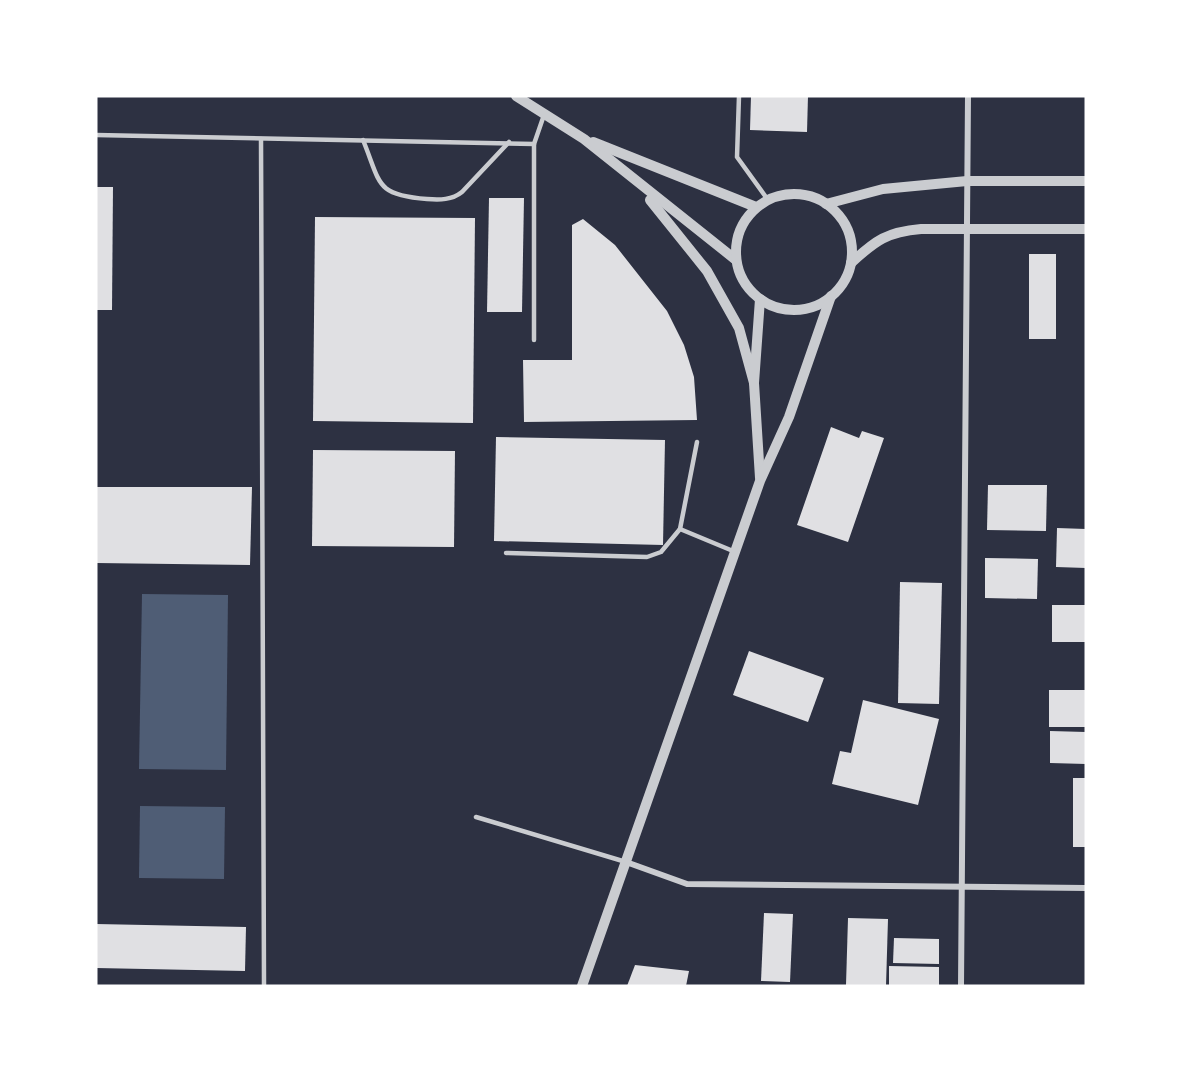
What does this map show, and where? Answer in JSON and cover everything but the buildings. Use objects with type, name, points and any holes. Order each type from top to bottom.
[{"type":"street","points":[[516,96],[584,139],[630,178],[736,260]]},
{"type":"street","points":[[961,986],[968,96]]},
{"type":"street","points":[[584,139],[756,207]]},
{"type":"street","points":[[630,178],[707,271],[739,328],[754,383]]},
{"type":"street","points":[[826,204],[883,189],[967,181],[1086,181]]},
{"type":"street","points":[[797,194],[826,204],[845,225],[850,237],[851,263],[844,281],[831,296],[815,306],[796,310],[776,307],[760,299],[740,276],[736,260],[736,242],[740,229],[756,207],[782,195],[797,194]]},
{"type":"street","points":[[851,263],[876,240],[897,231],[968,228],[1086,229]]},
{"type":"street","points":[[582,986],[760,481],[789,417],[831,296]]},
{"type":"street","points":[[760,299],[754,383],[760,481]]},
{"type":"street","points":[[626,862],[687,884],[1086,888]]},
{"type":"lane","points":[[739,96],[737,157],[768,200]]},
{"type":"lane","points":[[534,340],[534,144],[544,115]]},
{"type":"lane","points":[[96,135],[534,144]]},
{"type":"lane","points":[[261,139],[264,986]]},
{"type":"lane","points":[[363,140],[381,184],[390,192],[399,197],[441,200],[456,197],[462,192],[509,142]]},
{"type":"lane","points":[[506,553],[647,556],[661,552],[680,529],[697,442]]},
{"type":"lane","points":[[680,529],[735,552]]},
{"type":"lane","points":[[476,818],[626,862]]},
{"type":"water","points":[[142,594],[228,595],[226,770],[139,769]]},
{"type":"water","points":[[140,806],[225,807],[224,879],[139,878]]}]
